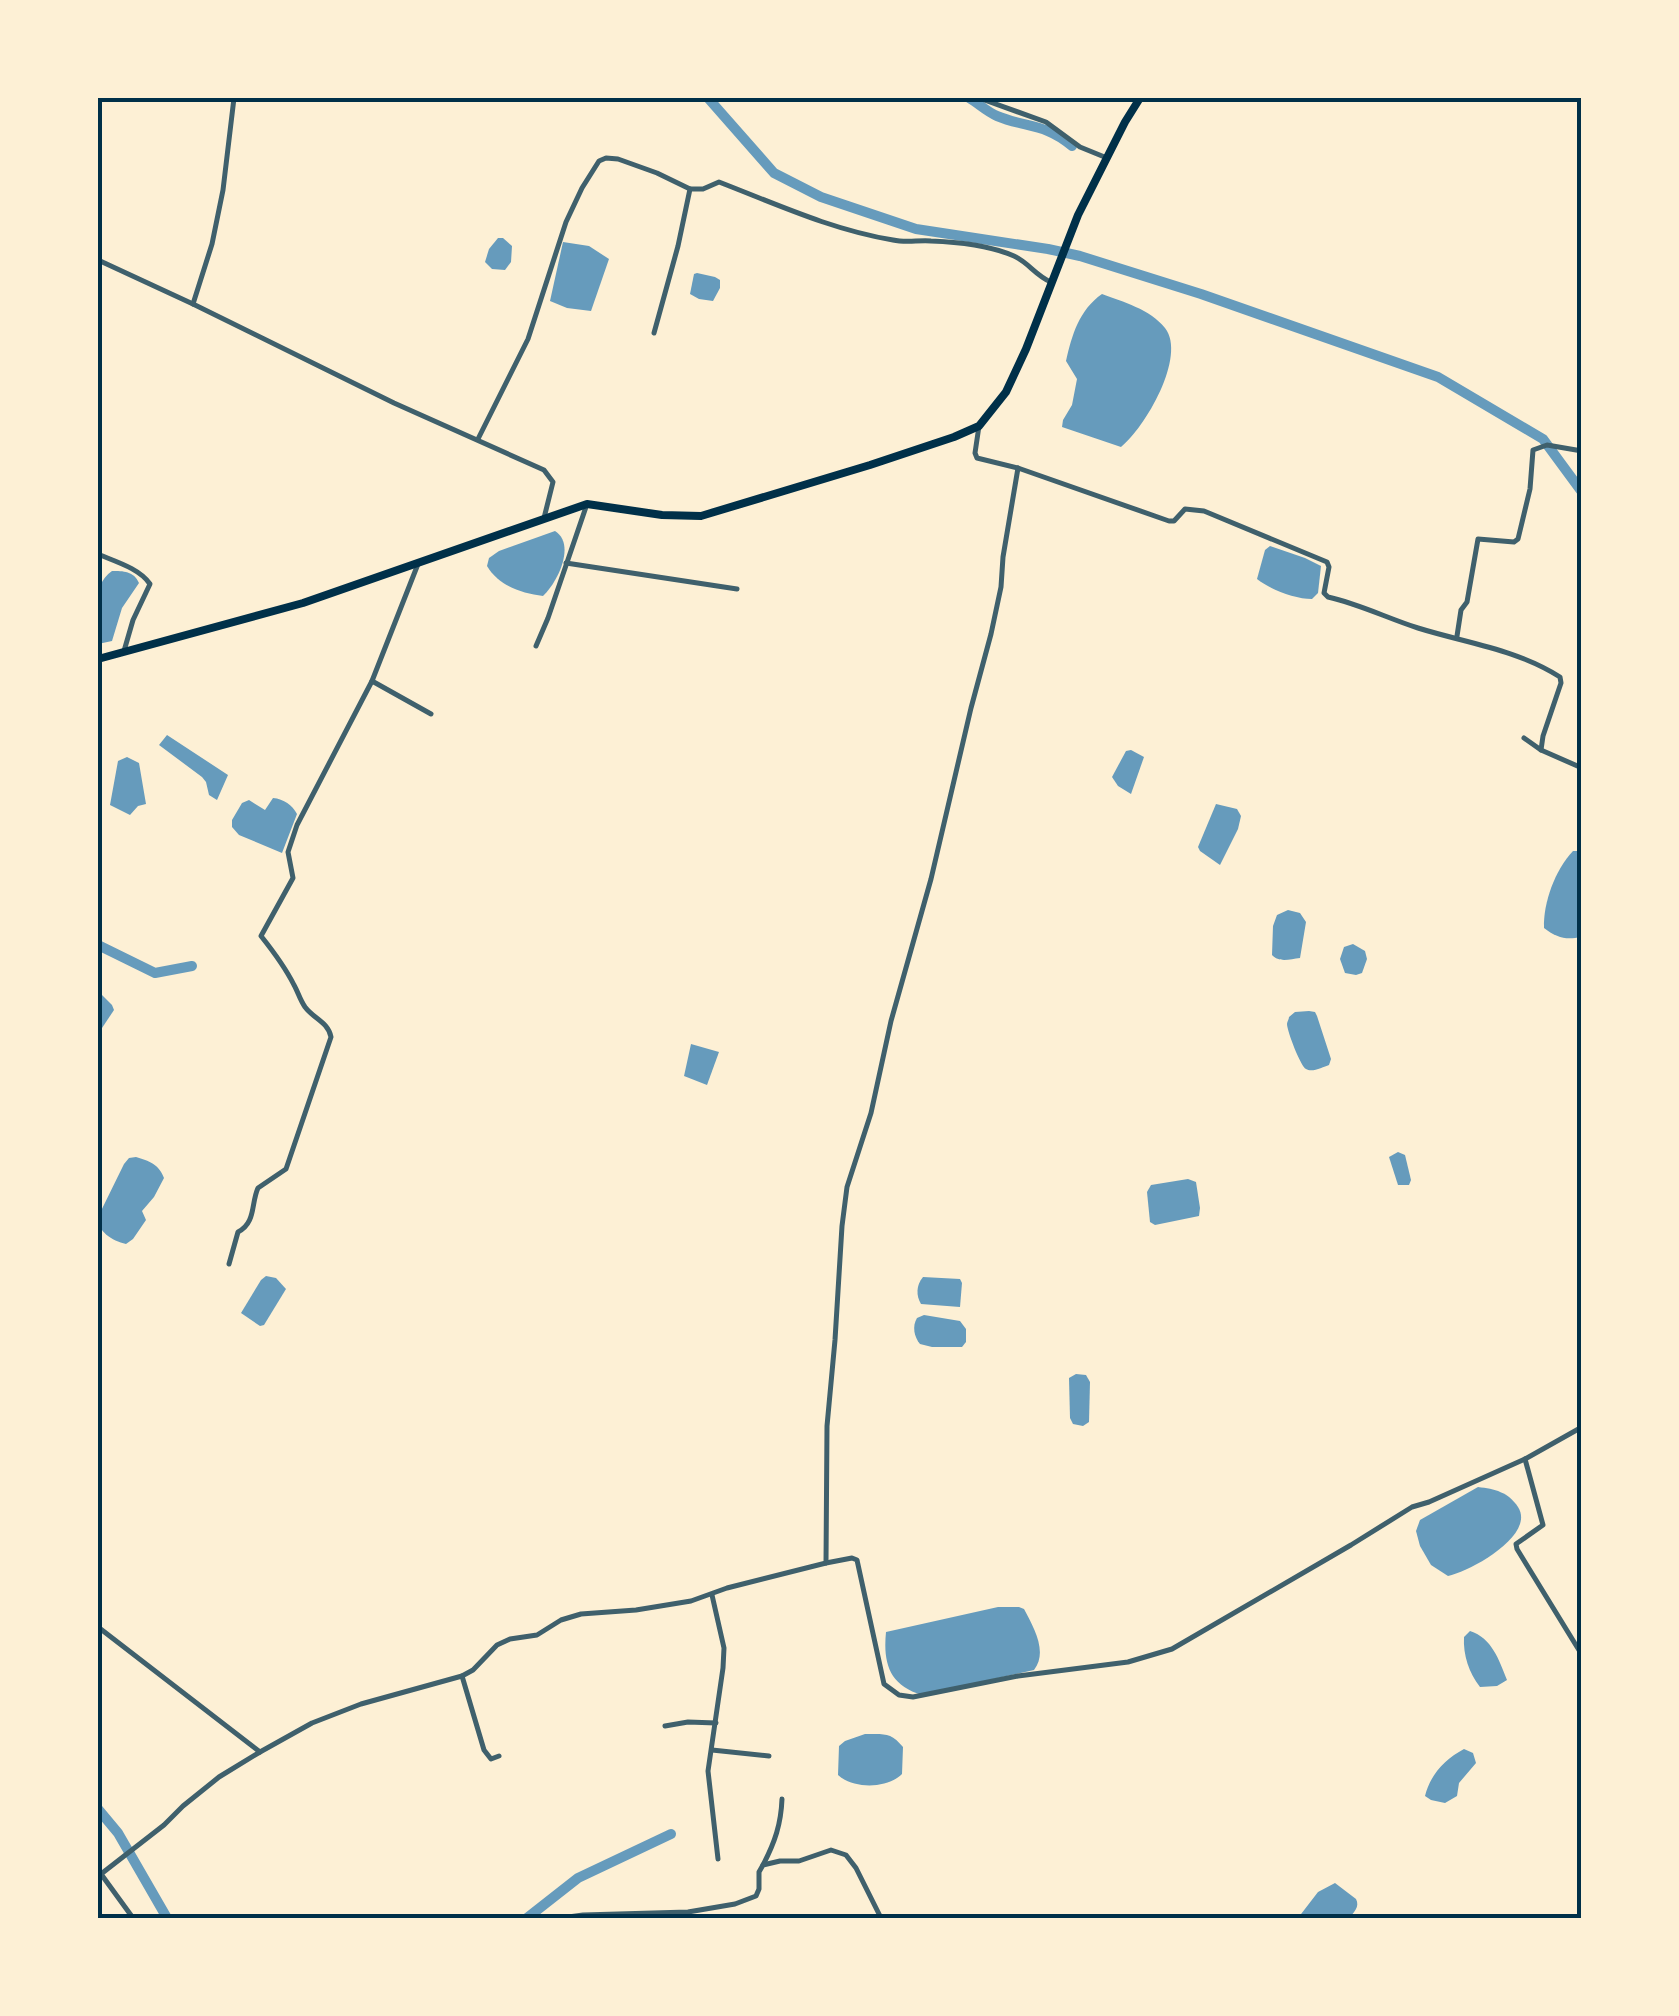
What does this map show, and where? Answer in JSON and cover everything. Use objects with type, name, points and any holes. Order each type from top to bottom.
[{"type":"main road","points":[[98,660],[302,603],[587,504],[662,515],[701,516],[854,470],[979,426],[1006,392],[1055,281],[1078,215],[1140,98]]},
{"type":"street","points":[[193,304],[224,190],[234,98]]},
{"type":"street","points":[[979,98],[1046,122],[1080,147],[1107,158]]},
{"type":"street","points":[[478,440],[528,339],[566,222],[582,188],[606,158],[657,173],[690,189],[703,189],[719,182],[830,226],[899,242],[930,241],[990,249],[1015,256],[1038,275],[1055,281]]},
{"type":"street","points":[[654,333],[690,189]]},
{"type":"street","points":[[98,260],[544,470],[553,482],[544,518]]},
{"type":"street","points":[[979,426],[977,458],[1018,468],[1169,521],[1174,522],[1185,508],[1222,518],[1327,562],[1324,592],[1328,597],[1544,667],[1560,677],[1562,683],[1541,750]]},
{"type":"street","points":[[1457,637],[1478,540],[1518,539],[1530,489],[1533,450],[1547,445],[1582,452]]},
{"type":"street","points":[[826,1563],[826,1426],[848,1187],[871,1113],[891,1021],[992,634],[1018,468]]},
{"type":"street","points":[[536,646],[587,504]]},
{"type":"street","points":[[98,557],[149,579],[124,651]]},
{"type":"street","points":[[230,1264],[238,1232],[247,1227],[254,1211],[258,1188],[286,1169],[331,1037],[327,1024],[314,1018],[302,1003],[294,984],[261,936],[293,878],[288,852],[297,825],[372,681],[419,562]]},
{"type":"street","points":[[566,563],[736,589]]},
{"type":"street","points":[[372,681],[431,714]]},
{"type":"street","points":[[1524,738],[1582,768]]},
{"type":"street","points":[[133,1918],[101,1871],[219,1777],[312,1724],[361,1704],[462,1676],[497,1645],[510,1638],[537,1635],[561,1620],[581,1614],[673,1604],[852,1558],[857,1560],[884,1684],[898,1695],[913,1697],[1018,1676],[1128,1662],[1172,1649],[1412,1507],[1525,1459],[1582,1427]]},
{"type":"street","points":[[1525,1459],[1543,1525],[1519,1540],[1517,1549],[1582,1655]]},
{"type":"street","points":[[712,1595],[724,1648],[708,1772],[718,1858]]},
{"type":"street","points":[[98,1627],[260,1752]]},
{"type":"street","points":[[462,1676],[484,1750],[491,1759],[499,1756]]},
{"type":"street","points":[[665,1726],[716,1723]]},
{"type":"street","points":[[712,1750],[769,1756]]},
{"type":"street","points":[[561,1918],[688,1912],[736,1904],[756,1896],[759,1872],[777,1838],[782,1799]]},
{"type":"street","points":[[764,1864],[799,1862],[832,1850],[846,1856],[881,1918]]},
{"type":"water","points":[[498,238],[512,246],[511,262],[505,270],[492,269],[485,262]]},
{"type":"water","points":[[563,242],[589,246],[609,259],[591,311],[550,301]]},
{"type":"water","points":[[697,273],[720,280],[713,301],[690,294]]},
{"type":"water","points":[[1102,294],[1152,316],[1165,328],[1170,340],[1171,356],[1160,391],[1141,424],[1121,447],[1062,427],[1077,379],[1066,361],[1071,342],[1082,315]]},
{"type":"water","points":[[555,531],[561,537],[564,554],[559,573],[543,596],[511,587],[487,566],[489,558],[499,551]]},
{"type":"water","points":[[1270,546],[1321,566],[1318,593],[1312,599],[1283,593],[1257,579],[1265,550]]},
{"type":"water","points":[[112,571],[131,574],[139,583],[122,608],[112,641],[98,644],[98,594]]},
{"type":"water","points":[[167,735],[228,775],[217,800],[209,795],[202,777],[159,745]]},
{"type":"water","points":[[1126,751],[1144,757],[1131,794],[1112,777]]},
{"type":"water","points":[[127,757],[139,763],[146,804],[130,815],[110,805],[118,761]]},
{"type":"water","points":[[273,798],[287,803],[297,814],[282,853],[239,835],[232,827],[242,803],[249,800],[265,810]]},
{"type":"water","points":[[1216,804],[1237,809],[1241,816],[1220,865],[1198,847]]},
{"type":"water","points":[[1573,851],[1581,851],[1581,937],[1566,938],[1544,928],[1544,918],[1556,877]]},
{"type":"water","points":[[1288,910],[1300,913],[1306,922],[1300,958],[1281,960],[1272,955],[1273,926],[1277,915]]},
{"type":"water","points":[[1353,944],[1365,951],[1367,959],[1362,973],[1356,975],[1345,973],[1340,959],[1344,947]]},
{"type":"water","points":[[98,991],[114,1010],[98,1034]]},
{"type":"water","points":[[1309,1011],[1317,1016],[1331,1059],[1329,1065],[1311,1070],[1301,1062],[1287,1024],[1295,1012]]},
{"type":"water","points":[[691,1044],[719,1052],[707,1085],[684,1076]]},
{"type":"water","points":[[1398,1152],[1405,1155],[1409,1185],[1398,1185],[1389,1157]]},
{"type":"water","points":[[136,1157],[156,1166],[164,1178],[142,1211],[146,1220],[126,1244],[106,1235],[98,1217],[124,1164]]},
{"type":"water","points":[[1188,1179],[1196,1182],[1199,1216],[1155,1225],[1150,1222],[1147,1192],[1151,1185]]},
{"type":"water","points":[[266,1276],[276,1278],[286,1289],[260,1326],[241,1313]]},
{"type":"water","points":[[923,1277],[960,1279],[960,1307],[921,1304],[917,1290]]},
{"type":"water","points":[[924,1315],[960,1321],[966,1329],[966,1342],[962,1347],[920,1344],[915,1324]]},
{"type":"water","points":[[1086,1375],[1090,1382],[1089,1422],[1083,1426],[1073,1424],[1070,1418],[1069,1378]]},
{"type":"water","points":[[1478,1487],[1501,1492],[1514,1502],[1521,1518],[1518,1529],[1485,1559],[1448,1576],[1431,1565],[1416,1531],[1420,1520]]},
{"type":"water","points":[[998,1607],[1024,1609],[1040,1648],[1034,1670],[922,1695],[895,1679],[887,1663],[886,1632]]},
{"type":"water","points":[[1470,1631],[1489,1644],[1507,1680],[1497,1686],[1480,1687],[1465,1650],[1464,1637]]},
{"type":"water","points":[[865,1734],[887,1735],[903,1747],[902,1774],[896,1779],[870,1785],[852,1783],[838,1775],[839,1746]]},
{"type":"water","points":[[1464,1749],[1473,1753],[1476,1763],[1459,1783],[1457,1796],[1445,1803],[1425,1796],[1439,1768]]},
{"type":"water","points":[[1335,1883],[1356,1899],[1357,1907],[1349,1918],[1298,1918],[1318,1892]]},
{"type":"waterway","points":[[708,98],[774,173],[821,197],[916,229],[1080,256],[1438,377],[1543,439],[1582,492]]},
{"type":"waterway","points":[[969,98],[993,114],[1044,130],[1072,146]]},
{"type":"waterway","points":[[98,945],[155,973],[192,966]]},
{"type":"waterway","points":[[98,1809],[118,1833],[167,1918]]},
{"type":"waterway","points":[[527,1918],[578,1878],[671,1834]]}]
